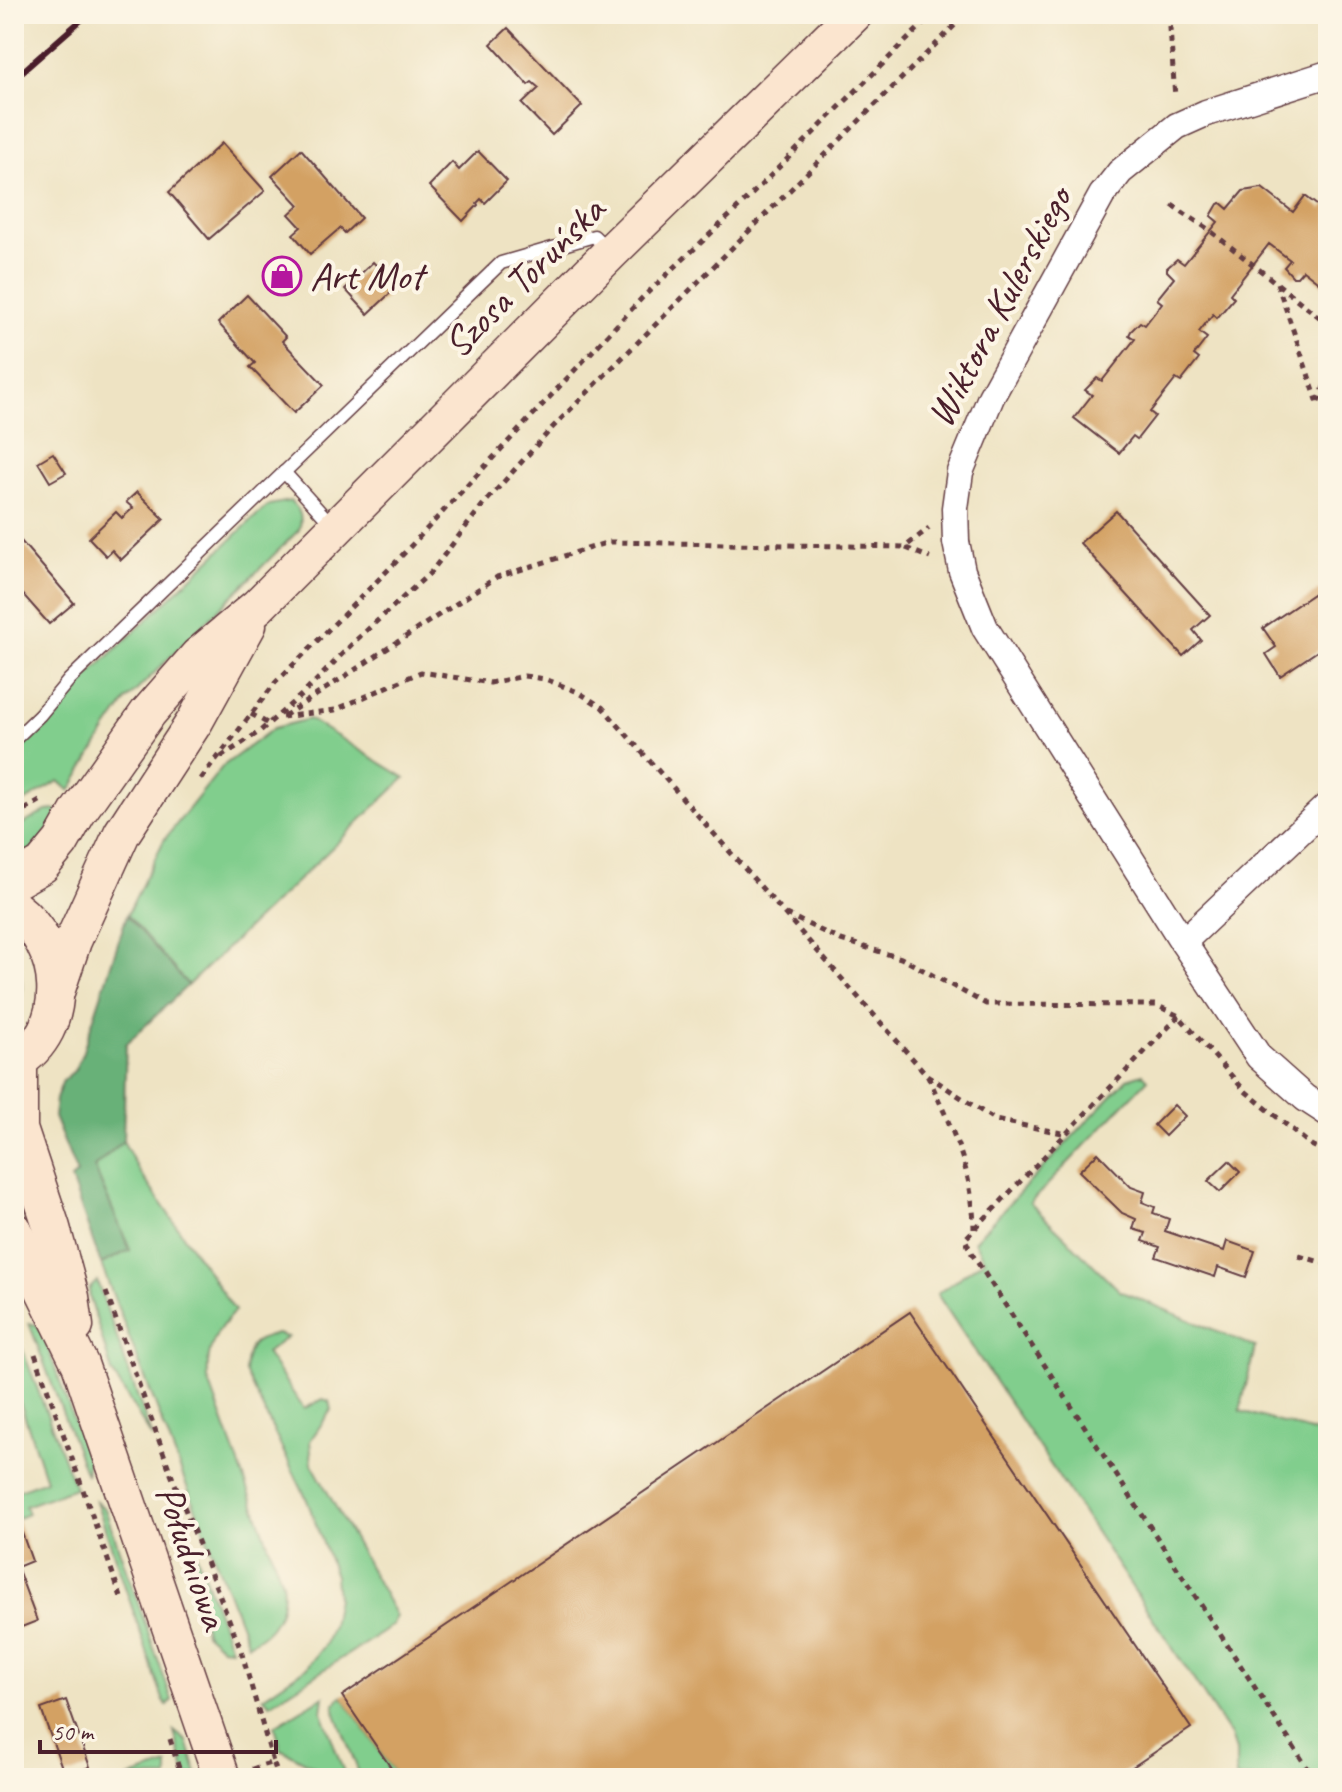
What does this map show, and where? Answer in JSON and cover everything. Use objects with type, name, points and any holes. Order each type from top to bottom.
[{"type":"main road","name":"Szosa Toruńska","points":[[14,881],[42,865],[61,842],[78,812],[158,701],[198,656],[258,606],[854,14]]},
{"type":"main road","name":"Szosa Toruńska","points":[[17,1062],[38,1041],[50,1018],[73,941],[122,833],[195,721],[258,606]]},
{"type":"main road","points":[[14,908],[39,933],[49,951],[55,971],[56,992]]},
{"type":"main road","name":"Południowa","points":[[17,1062],[19,1129],[71,1297],[80,1364]]},
{"type":"main road","name":"Południowa","points":[[16,1239],[80,1364],[236,1774]]},
{"type":"street","name":"Wiktora Kulerskiego","points":[[1328,74],[1206,113],[1177,126],[1120,172],[1102,195],[991,397],[960,472],[955,508],[956,542],[962,571],[985,628],[1259,1057],[1305,1098],[1328,1113]]},
{"type":"street","points":[[1183,942],[1328,805]]},
{"type":"lane","points":[[14,740],[69,680],[501,263],[594,236],[611,252]]},
{"type":"lane","points":[[284,472],[335,528]]},
{"type":"path","points":[[196,786],[304,651],[394,564],[642,298],[740,206],[933,14]]},
{"type":"path","points":[[213,762],[270,722],[431,572],[482,506],[552,428],[966,14]]},
{"type":"path","points":[[1169,14],[1177,126]]},
{"type":"path","points":[[1172,205],[1208,229],[1328,324]]},
{"type":"path","points":[[1277,283],[1318,403],[1328,377]]},
{"type":"path","points":[[251,714],[266,723],[282,717],[497,577],[609,542],[905,547],[955,508]]},
{"type":"path","points":[[282,717],[335,710],[421,672],[490,683],[524,676],[578,692],[602,707],[927,1075],[995,1120],[1067,1134]]},
{"type":"path","points":[[14,816],[45,798]]},
{"type":"path","points":[[782,913],[841,940],[901,958],[986,1004],[1156,1005],[1179,1016],[965,1239],[1314,1778]]},
{"type":"path","points":[[927,1075],[967,1165],[974,1199],[974,1230]]},
{"type":"path","points":[[1299,1256],[1328,1264]]},
{"type":"path","points":[[103,1284],[171,1474],[240,1647],[279,1778]]},
{"type":"path","points":[[34,1353],[122,1600]]},
{"type":"path","points":[[168,1734],[182,1778]]},
{"type":"path","points":[[236,1774],[273,1762]]},
{"type":"green space","points":[[290,501],[300,514],[299,530],[127,700],[70,791],[59,781],[14,808],[14,750],[258,514],[269,505]]},
{"type":"green space","points":[[309,719],[405,778],[188,985],[127,915],[164,840],[223,766],[274,728]]},
{"type":"green space","points":[[46,811],[62,811],[46,833],[14,861],[14,829]]},
{"type":"green space","points":[[127,915],[188,985],[126,1044],[123,1141],[94,1167],[130,1250],[101,1264],[71,1179],[77,1174],[54,1117],[63,1080],[74,1071],[82,1054]]},
{"type":"green space","points":[[14,955],[22,986],[14,1016]]},
{"type":"green space","points":[[1143,1074],[1148,1079],[1030,1203],[1120,1291],[1255,1347],[1240,1411],[1328,1436],[1328,1778],[1236,1778],[1236,1751],[1231,1736],[937,1294],[984,1260],[974,1241],[1127,1079]]},
{"type":"green space","points":[[123,1141],[139,1171],[235,1311],[213,1342],[208,1379],[283,1592],[280,1611],[271,1627],[248,1644],[101,1264],[130,1250],[94,1167]]},
{"type":"green space","points":[[97,1281],[152,1438],[112,1372],[90,1298],[89,1289]]},
{"type":"green space","points":[[29,1323],[37,1325],[42,1332],[88,1460],[86,1475]]},
{"type":"green space","points":[[14,1327],[75,1488],[25,1506],[28,1514],[14,1520],[14,1492],[46,1480],[14,1384]]},
{"type":"green space","points":[[277,1334],[287,1337],[266,1353],[304,1409],[323,1399],[329,1401],[331,1410],[310,1441],[312,1464],[396,1616],[393,1624],[383,1632],[270,1704],[263,1697],[307,1667],[325,1644],[337,1598],[335,1576],[307,1500],[245,1372],[252,1345]]},
{"type":"green space","points":[[96,1501],[105,1509],[172,1700],[168,1706],[164,1702]]},
{"type":"green space","points":[[183,1534],[190,1537],[231,1648],[221,1647],[205,1633],[192,1558]]},
{"type":"green space","points":[[324,1696],[322,1712],[346,1778],[335,1778],[281,1749],[275,1726]]},
{"type":"green space","points":[[342,1696],[398,1778],[361,1778],[336,1714],[334,1704]]},
{"type":"green space","points":[[174,1731],[187,1741],[197,1774],[189,1776],[185,1771]]},
{"type":"green space","points":[[168,1765],[168,1778],[128,1778]]},
{"type":"building","points":[[508,28],[582,106],[552,135],[522,104],[539,88],[532,82],[528,85],[491,44]]},
{"type":"building","points":[[222,143],[265,191],[209,239],[169,192]]},
{"type":"building","points":[[301,149],[361,218],[345,233],[340,228],[310,254],[293,234],[301,227],[289,214],[299,205],[272,176]]},
{"type":"building","points":[[478,151],[507,181],[485,203],[481,199],[463,221],[429,186],[452,162],[459,170]]},
{"type":"building","points":[[1262,188],[1293,212],[1305,196],[1322,209],[1326,205],[1328,207],[1328,283],[1325,287],[1303,270],[1293,277],[1284,267],[1290,260],[1269,244],[1230,294],[1234,298],[1217,318],[1213,314],[1199,332],[1207,338],[1194,355],[1199,359],[1181,382],[1176,379],[1150,412],[1155,416],[1137,439],[1133,436],[1119,453],[1074,418],[1092,395],[1085,390],[1097,378],[1102,381],[1135,339],[1129,335],[1131,331],[1140,322],[1145,325],[1162,303],[1157,299],[1174,278],[1167,268],[1177,259],[1184,264],[1218,222],[1211,216],[1218,204],[1228,209],[1243,191]]},
{"type":"building","points":[[373,262],[397,287],[368,314],[345,289]]},
{"type":"building","points":[[247,295],[286,337],[282,341],[324,385],[294,413],[250,367],[255,363],[218,323]]},
{"type":"building","points":[[53,453],[66,473],[50,482],[38,462]]},
{"type":"building","points":[[137,492],[164,519],[121,560],[112,550],[106,556],[89,538],[116,512],[122,518],[133,508],[126,502]]},
{"type":"building","points":[[1116,511],[1210,615],[1193,630],[1201,640],[1183,656],[1080,543]]},
{"type":"building","points":[[14,533],[74,603],[49,624],[21,592],[17,595],[14,591]]},
{"type":"building","points":[[1328,584],[1328,644],[1280,676],[1266,654],[1276,647],[1263,628]]},
{"type":"building","points":[[1174,1105],[1185,1116],[1165,1136],[1154,1125]]},
{"type":"building","points":[[1098,1153],[1131,1187],[1145,1192],[1142,1202],[1155,1207],[1153,1213],[1169,1219],[1165,1231],[1224,1251],[1227,1241],[1255,1251],[1246,1277],[1218,1267],[1215,1277],[1156,1257],[1160,1247],[1143,1241],[1146,1233],[1133,1229],[1136,1219],[1122,1213],[1079,1171]]},
{"type":"building","points":[[1229,1161],[1240,1172],[1220,1192],[1208,1181]]},
{"type":"building","points":[[910,1312],[1191,1728],[1116,1778],[398,1778],[342,1696]]},
{"type":"building","points":[[17,1519],[32,1561],[17,1567],[37,1621],[14,1630],[14,1520]]},
{"type":"building","points":[[66,1700],[90,1767],[65,1776],[41,1709]]},
{"type":"railway","points":[[14,79],[88,14]]},
{"type":"place","name":"Art Mot","points":[[282,276]]}]
